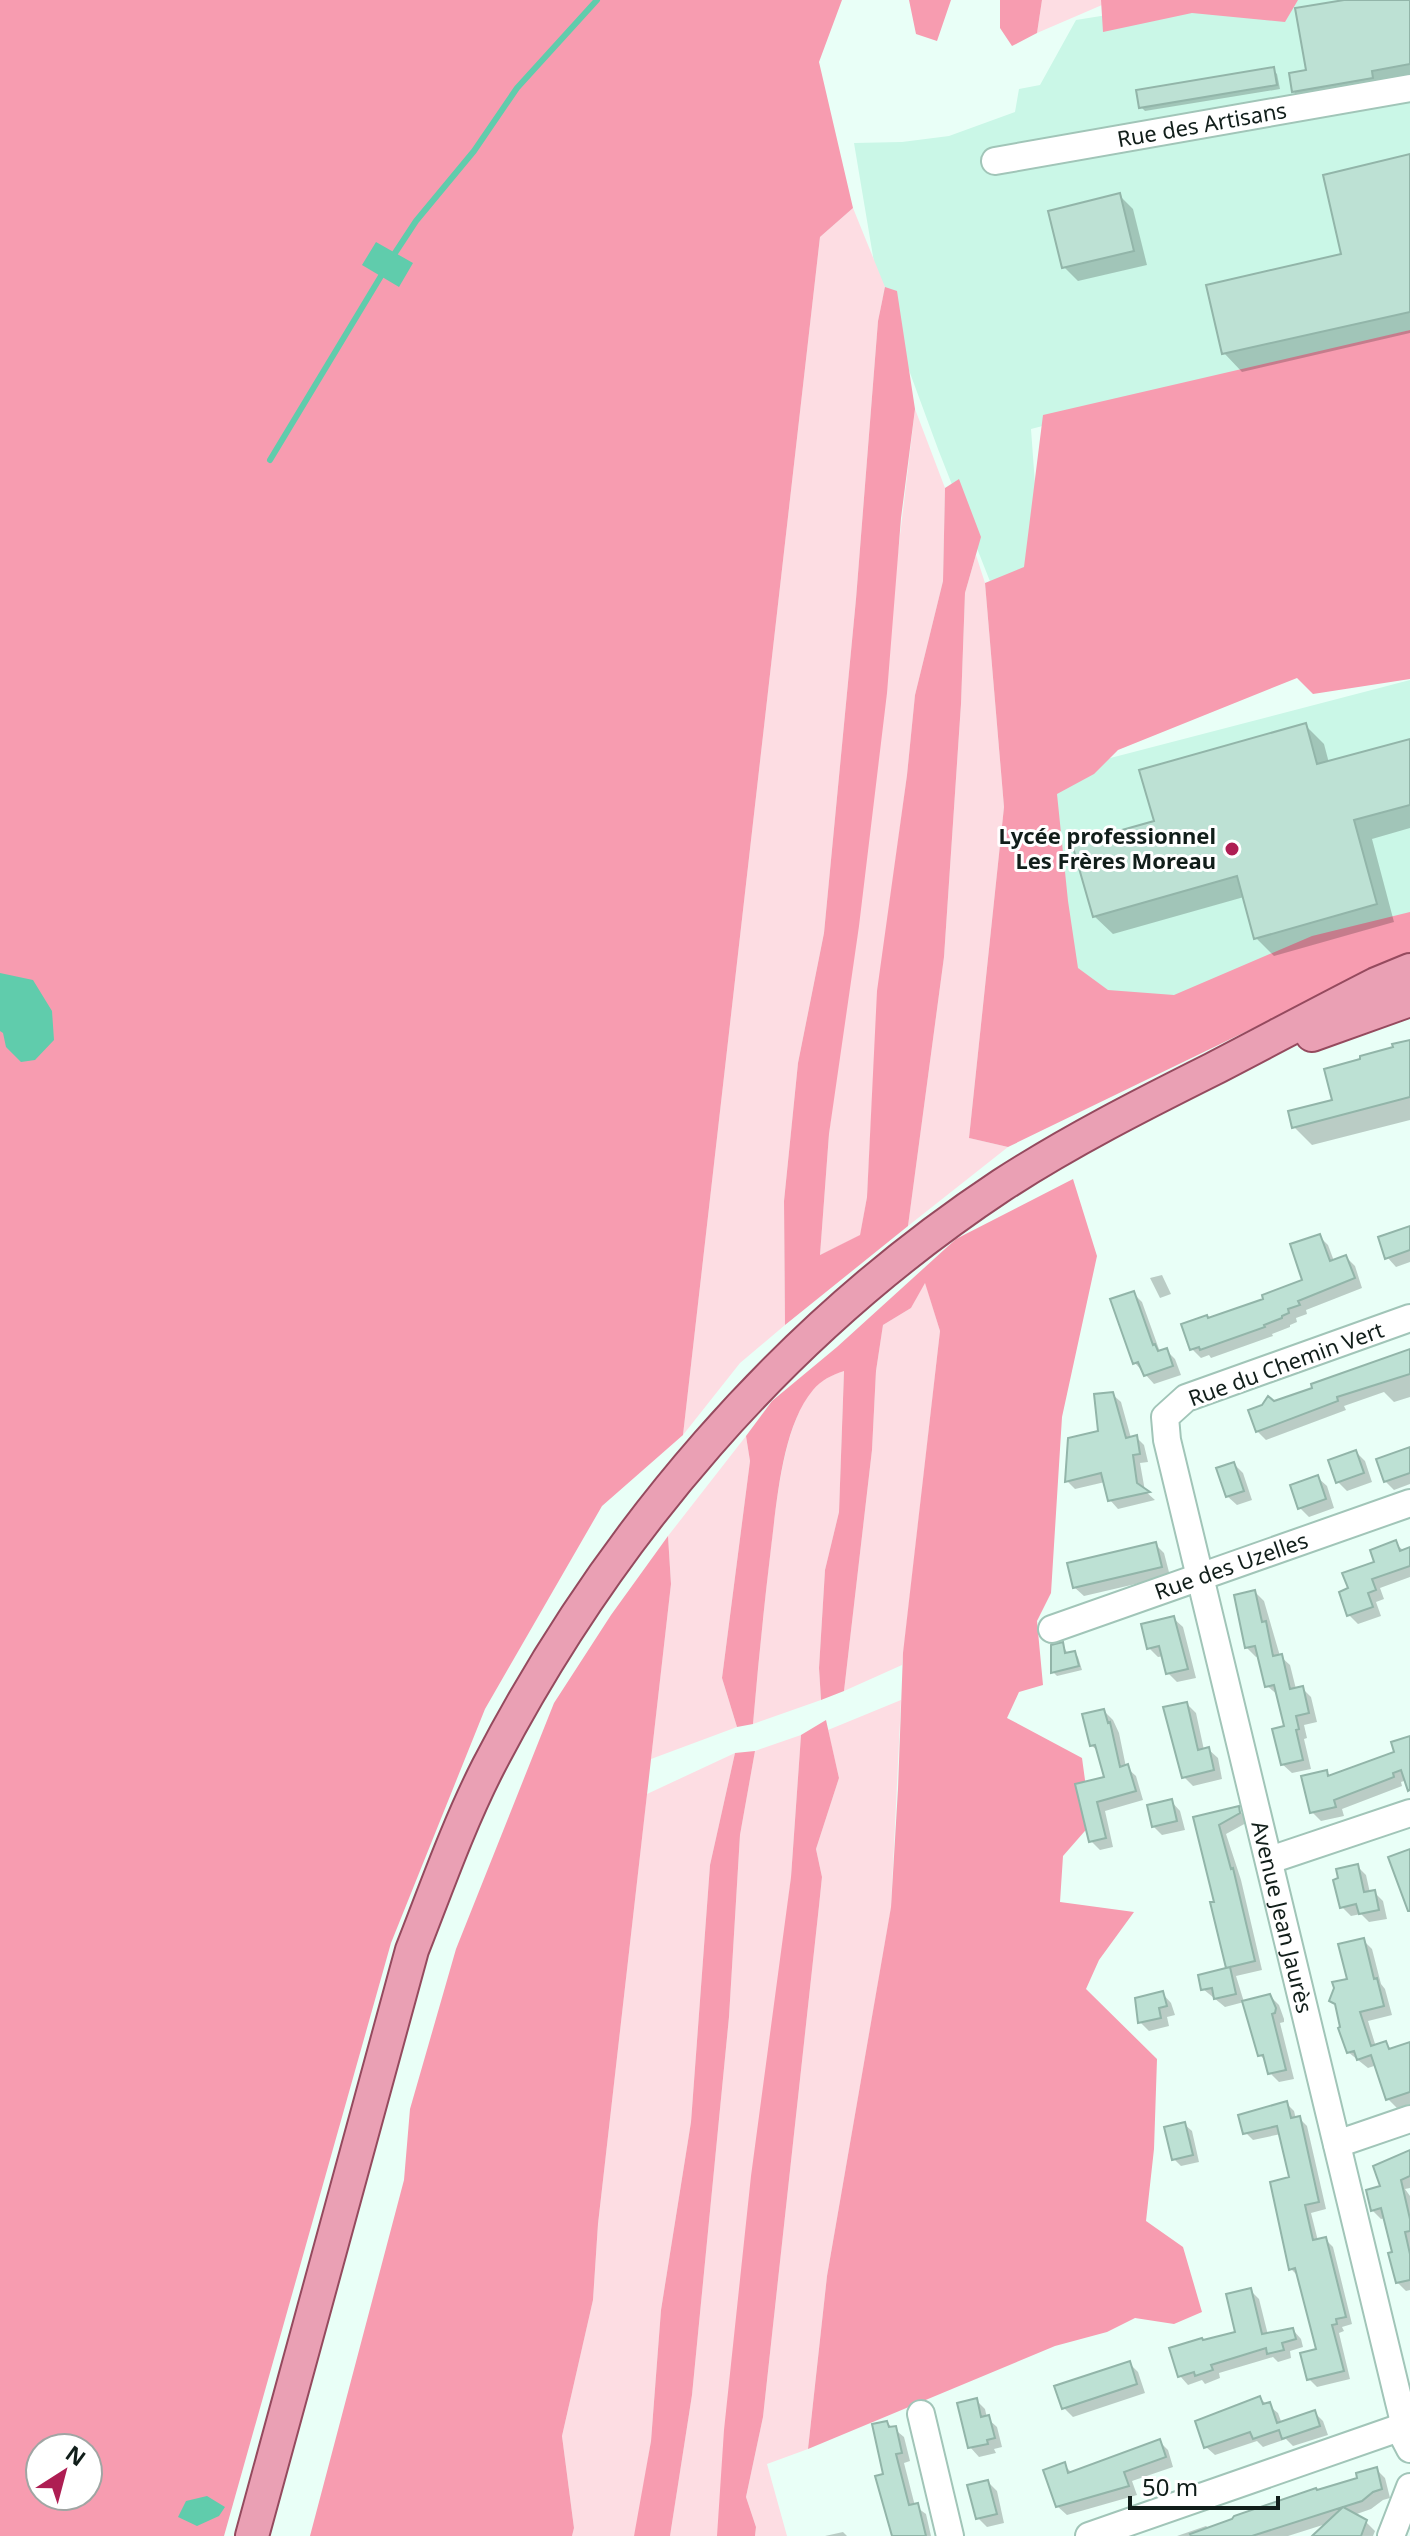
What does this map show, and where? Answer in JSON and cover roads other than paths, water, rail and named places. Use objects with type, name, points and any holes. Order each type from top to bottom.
[{"type":"main road","points":[[252,2536],[412,1950],[444,1866],[486,1771],[529,1691],[574,1618],[636,1529],[686,1468],[785,1361],[918,1246],[1002,1185],[1093,1130],[1376,984],[1410,970]]},
{"type":"main road","points":[[1214,1068],[1410,1000]]},
{"type":"street","name":"Rue des Artisans","points":[[995,161],[1410,88]]},
{"type":"street","name":"Rue du Chemin Vert","points":[[1165,1417],[1186,1398],[1410,1318]]},
{"type":"street","name":"Avenue Jean Jaurès","points":[[1165,1417],[1167,1440],[1405,2429]]},
{"type":"street","name":"Rue des Uzelles","points":[[1052,1629],[1410,1503]]},
{"type":"street","points":[[1270,1860],[1410,1813]]},
{"type":"street","points":[[1337,2144],[1410,2119]]},
{"type":"street","points":[[921,2414],[950,2536]]},
{"type":"street","points":[[1089,2536],[1405,2429]]},
{"type":"street","points":[[1391,2536],[1408,2497]]},
{"type":"waterway","points":[[395,253],[416,221],[474,151],[517,88],[597,0]]},
{"type":"waterway","points":[[270,460],[381,276]]},
{"type":"place","name":"Lycée professionnel Les Frères Moreau","points":[[1232,849]]}]
